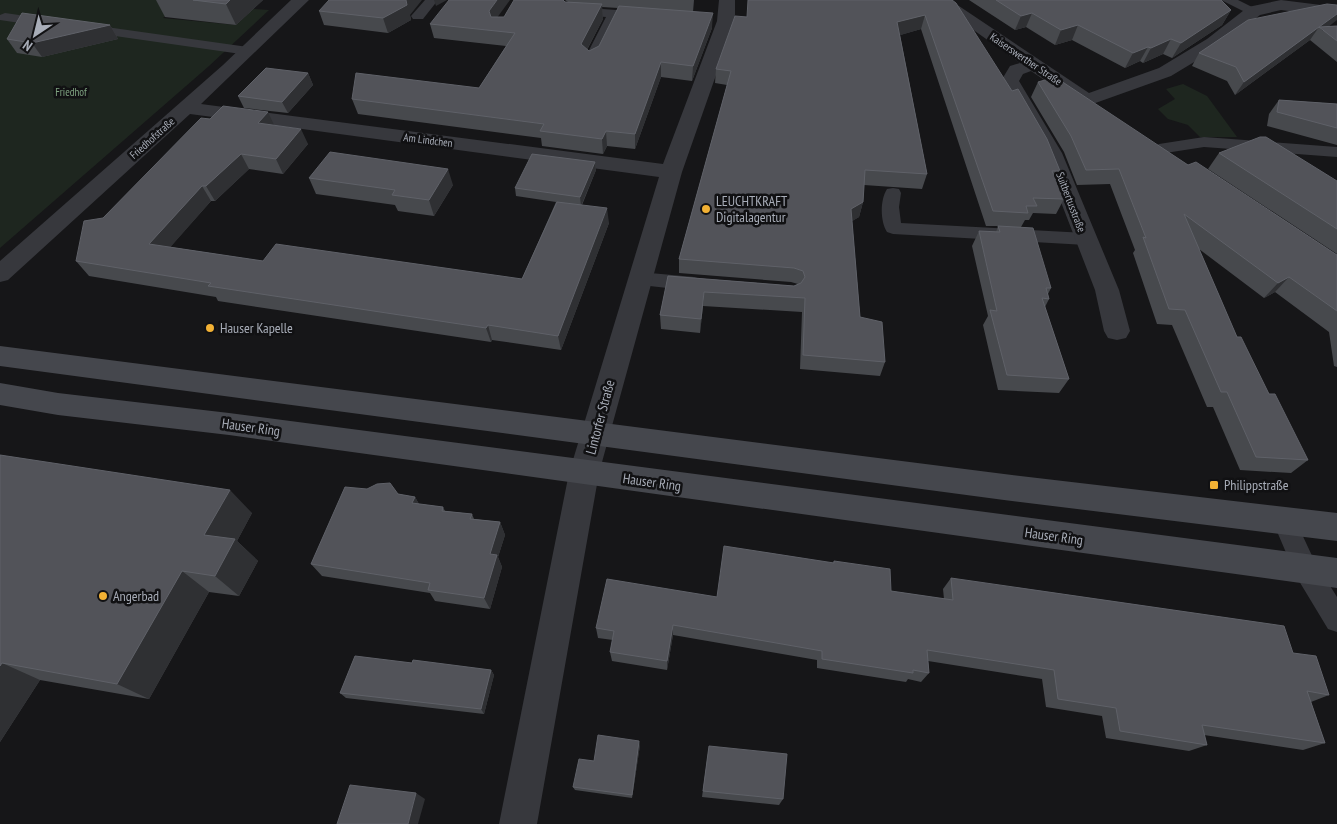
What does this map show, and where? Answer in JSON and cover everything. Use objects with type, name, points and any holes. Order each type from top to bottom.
[{"type":"main road","points":[[0,356],[596,434],[1285,522],[1337,527]]},
{"type":"main road","name":"Hauser Ring","points":[[0,394],[58,404],[228,424],[1337,573]]},
{"type":"street","name":"Friedhofstraße","points":[[0,274],[248,51],[301,0]]},
{"type":"street","name":"Kaiserswerther Straße","points":[[939,0],[1095,105],[1165,72],[1213,43],[1254,11]]},
{"type":"street","points":[[1254,11],[1281,4],[1304,6],[1337,20]]},
{"type":"street","points":[[1315,10],[1337,12]]},
{"type":"street","name":"Lintorfer Straße","points":[[518,824],[584,473],[671,172],[720,14]]},
{"type":"street","name":"Suitbertusstraße","points":[[1034,64],[1016,70],[1010,81],[1052,153],[1107,290],[1116,331]]},
{"type":"street","name":"Am Lindchen","points":[[185,108],[671,172]]},
{"type":"street","points":[[1151,143],[1184,165]]},
{"type":"lane","points":[[418,16],[432,0]]},
{"type":"lane","points":[[552,0],[572,11],[661,17]]},
{"type":"lane","points":[[1226,0],[1254,11]]},
{"type":"lane","points":[[591,60],[614,15]]},
{"type":"lane","points":[[5,17],[248,51]]},
{"type":"lane","points":[[1151,143],[1204,142],[1337,152]]},
{"type":"lane","points":[[893,193],[890,207],[893,228],[1086,239]]},
{"type":"lane","points":[[640,280],[708,285]]},
{"type":"lane","points":[[1285,522],[1305,568],[1337,620]]},
{"type":"green space","name":"Friedhof","points":[[0,0],[240,0],[182,3],[163,18],[236,25],[253,9],[269,10],[209,66],[0,248]]},
{"type":"green space","points":[[1183,84],[1207,96],[1237,137],[1200,137],[1188,125],[1168,119],[1158,109],[1175,99],[1166,89]]},
{"type":"building","points":[[193,0],[230,0],[226,4]]},
{"type":"building","points":[[329,0],[406,0],[407,5],[383,18],[319,11]]},
{"type":"building","points":[[449,0],[497,0],[489,11],[491,17],[504,17],[514,0],[563,0],[565,2],[602,4],[581,44],[589,51],[599,46],[619,6],[713,13],[693,66],[661,62],[635,134],[606,131],[602,139],[540,131],[544,124],[352,99],[356,73],[479,88],[515,33],[430,24]]},
{"type":"building","points":[[748,0],[952,0],[956,3],[1012,91],[1018,89],[1047,139],[1060,171],[1052,171],[1064,199],[1033,198],[1037,206],[1026,206],[1028,213],[993,211],[925,15],[897,22],[927,174],[865,170],[863,202],[851,209],[860,317],[882,322],[885,362],[803,355],[805,298],[704,292],[701,319],[660,315],[668,276],[794,286],[801,283],[805,277],[803,271],[794,268],[679,259],[731,71],[716,69],[735,16],[747,17]]},
{"type":"building","points":[[996,0],[1221,0],[1231,10],[1181,43],[1171,39],[1151,48],[1148,47],[1133,53],[1078,25],[1061,30],[1032,13],[1021,16]]},
{"type":"building","points":[[1327,4],[1337,5],[1337,14],[1244,82],[1236,67],[1199,53],[1248,20]]},
{"type":"building","points":[[22,13],[110,25],[32,43],[7,39]]},
{"type":"building","points":[[1337,26],[1337,41],[1319,27]]},
{"type":"building","points":[[266,68],[308,73],[282,102],[238,96]]},
{"type":"building","points":[[1055,77],[1188,165],[1196,162],[1337,255],[1337,311],[1289,277],[1278,283],[1184,214],[1237,337],[1241,337],[1269,394],[1275,394],[1308,460],[1256,457],[1227,392],[1221,392],[1185,310],[1169,309],[1143,237],[1146,238],[1119,169],[1086,170],[1071,136],[1038,82]]},
{"type":"building","points":[[1279,100],[1337,104],[1337,128],[1277,112]]},
{"type":"building","points":[[223,106],[268,112],[258,123],[301,129],[276,159],[241,154],[206,186],[202,186],[149,244],[263,261],[276,244],[522,279],[557,202],[607,208],[558,336],[488,325],[486,328],[208,286],[211,283],[76,261],[84,221],[103,218],[201,118],[210,119]]},
{"type":"building","points":[[1260,137],[1266,137],[1337,181],[1337,229],[1219,153]]},
{"type":"building","points":[[330,152],[448,169],[429,200],[392,195],[395,190],[309,178]]},
{"type":"building","points":[[532,154],[595,162],[580,197],[515,188]]},
{"type":"building","points":[[998,226],[1033,228],[1051,288],[1046,288],[1049,299],[1042,298],[1069,379],[1007,375],[990,310],[997,311],[979,231],[1000,232]]},
{"type":"building","name":"Angerbad","points":[[0,455],[230,490],[204,535],[235,539],[215,576],[182,571],[117,684],[2,663],[0,666]]},
{"type":"building","points":[[390,483],[398,494],[415,497],[412,503],[443,507],[442,511],[472,514],[470,519],[500,522],[490,554],[497,555],[484,598],[428,590],[430,583],[311,564],[345,487],[367,489],[377,484]]},
{"type":"building","points":[[724,546],[834,563],[834,561],[890,569],[891,591],[953,600],[951,578],[1284,626],[1293,653],[1316,656],[1329,695],[1307,691],[1325,743],[1202,725],[1207,745],[1120,731],[1116,708],[1058,699],[1054,670],[927,650],[929,673],[913,670],[913,673],[822,659],[822,651],[673,625],[667,661],[610,652],[614,631],[596,628],[607,579],[717,597]]},
{"type":"building","points":[[355,656],[412,663],[413,660],[491,670],[481,709],[340,693]]},
{"type":"building","points":[[598,735],[639,741],[632,795],[573,787],[579,759],[594,761]]},
{"type":"building","points":[[709,746],[787,754],[783,799],[703,791]]},
{"type":"building","points":[[350,785],[416,793],[408,824],[337,824]]},
{"type":"place","name":"LEUCHTKRAFT Digitalagentur","points":[[706,209]]},
{"type":"place","name":"Hauser Kapelle","points":[[210,328]]},
{"type":"place","name":"Philippstraße","points":[[1214,485]]},
{"type":"place","name":"Angerbad","points":[[103,596]]}]
